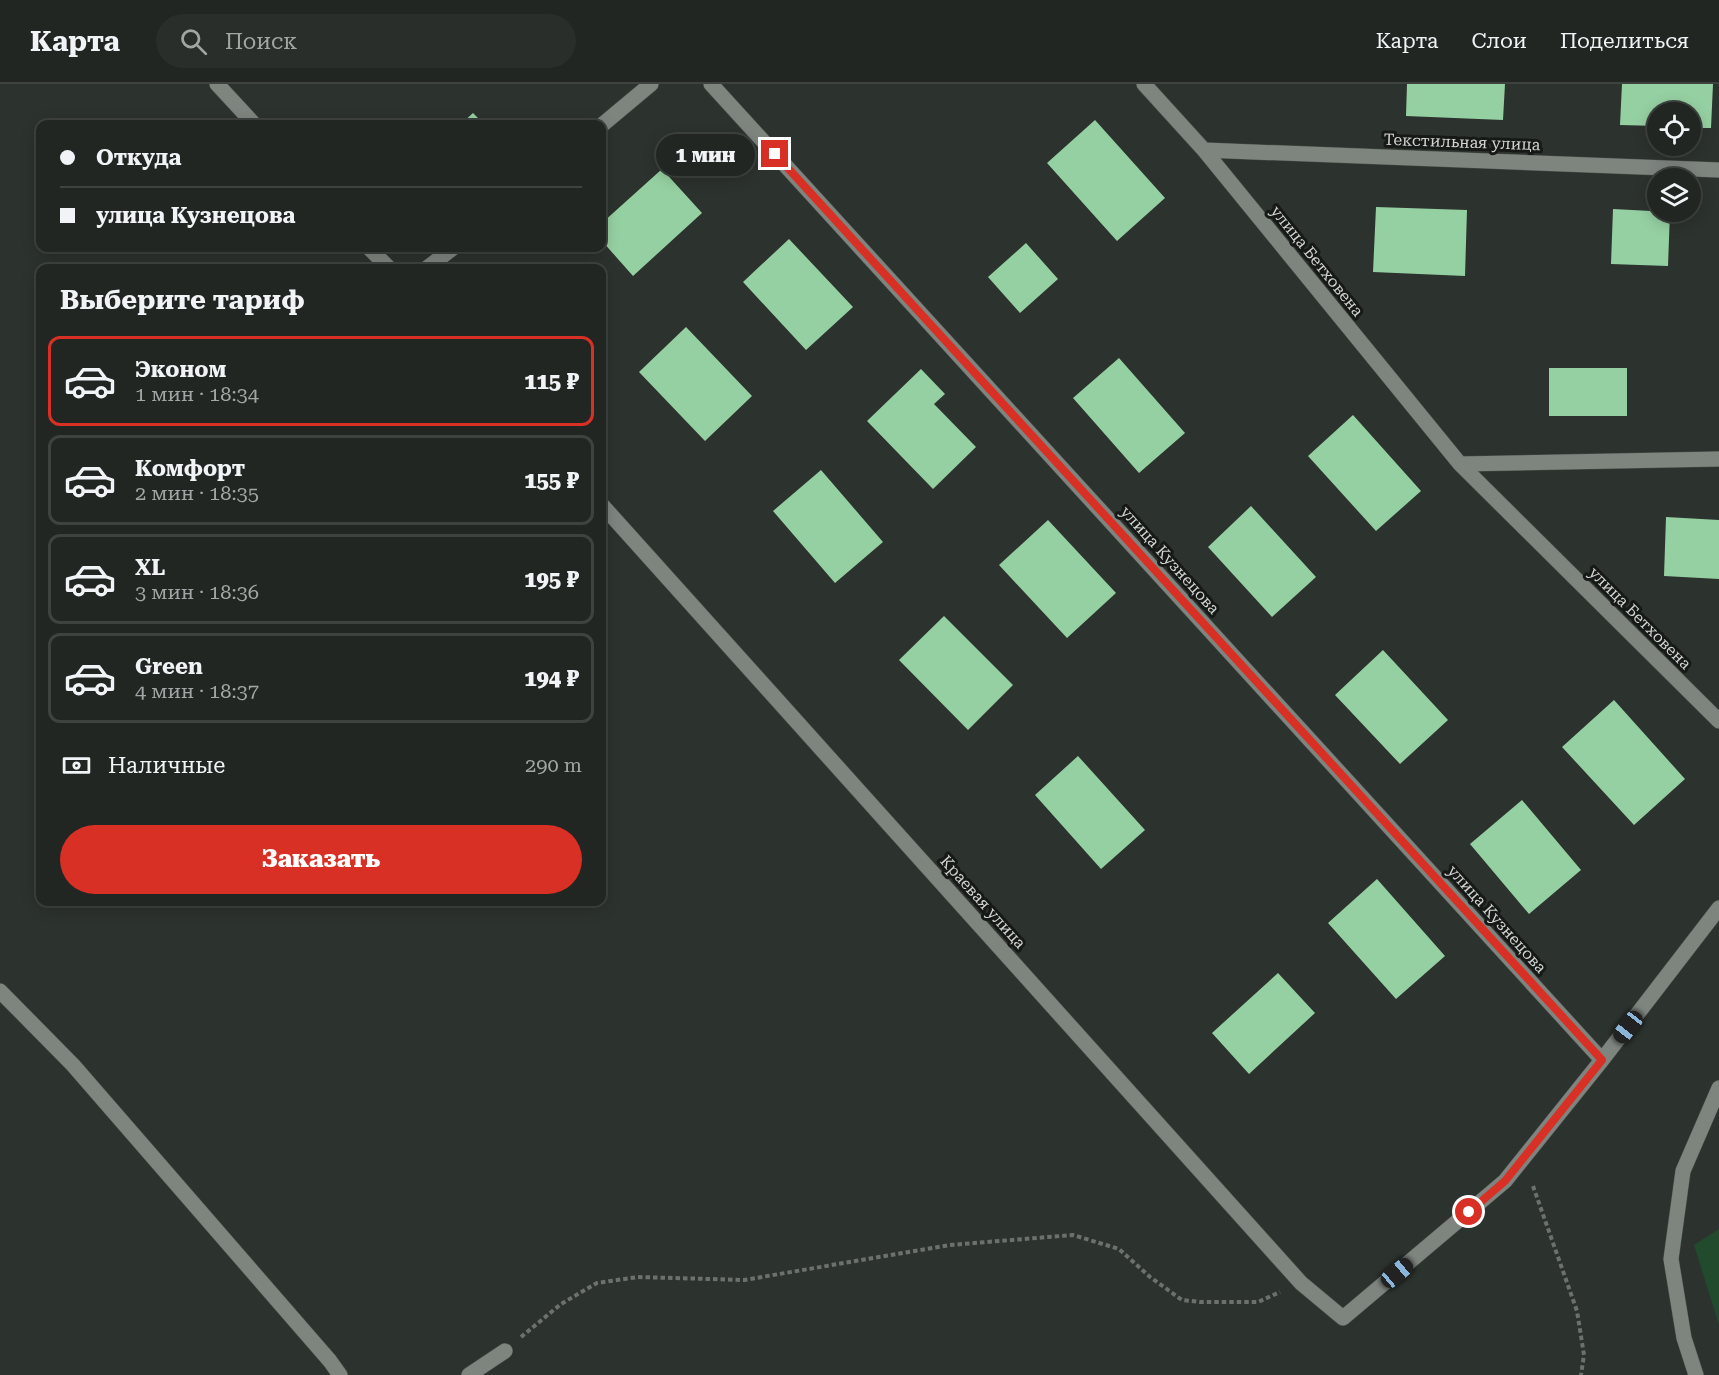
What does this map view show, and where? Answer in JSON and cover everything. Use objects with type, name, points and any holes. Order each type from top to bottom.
[{"type":"street","points":[[217,84],[251,120]]},
{"type":"street","points":[[606,122],[651,84]]},
{"type":"street","name":"улица Кузнецова","points":[[711,84],[1602,1060]]},
{"type":"street","name":"улица Бетховена","points":[[1144,84],[1204,150],[1460,464],[1719,722]]},
{"type":"street","name":"Текстильная улица","points":[[1204,150],[1719,170]]},
{"type":"street","points":[[373,252],[384,264]]},
{"type":"street","points":[[432,264],[448,252]]},
{"type":"street","points":[[1460,464],[1719,459]]},
{"type":"street","name":"Краевая улица","points":[[606,509],[1301,1283],[1343,1318],[1505,1181],[1523,1158]]},
{"type":"street","points":[[1523,1158],[1719,908]]},
{"type":"street","points":[[0,991],[73,1065],[340,1375]]},
{"type":"street","points":[[1696,1375],[1684,1338],[1671,1259],[1683,1171],[1719,1088]]},
{"type":"street","points":[[469,1375],[505,1351]]},
{"type":"path","points":[[1523,1158],[1577,1311],[1584,1355],[1581,1375]]},
{"type":"path","points":[[505,1351],[561,1304],[597,1283],[638,1277],[744,1281],[950,1245],[1073,1235],[1119,1249],[1150,1277],[1182,1300],[1200,1302],[1258,1302],[1301,1283]]},
{"type":"green space","points":[[1719,1229],[1719,1325],[1694,1245]]},
{"type":"building","points":[[1407,84],[1505,84],[1503,120],[1406,116]]},
{"type":"building","points":[[1622,84],[1713,84],[1711,128],[1701,128],[1701,102],[1647,102],[1647,126],[1620,125]]},
{"type":"building","points":[[473,113],[480,120],[465,120]]},
{"type":"building","points":[[1095,120],[1165,198],[1117,241],[1047,163]]},
{"type":"building","points":[[662,169],[702,213],[633,276],[606,246],[606,219]]},
{"type":"building","points":[[1376,207],[1467,210],[1465,276],[1373,272]]},
{"type":"building","points":[[1613,209],[1647,211],[1647,222],[1670,222],[1668,266],[1611,264]]},
{"type":"building","points":[[789,239],[853,307],[806,350],[743,282]]},
{"type":"building","points":[[1026,243],[1058,279],[1020,313],[988,277]]},
{"type":"building","points":[[686,327],[752,396],[705,441],[639,372]]},
{"type":"building","points":[[1119,358],[1185,433],[1139,473],[1073,398]]},
{"type":"building","points":[[1549,368],[1627,368],[1627,416],[1549,416]]},
{"type":"building","points":[[921,369],[945,394],[934,404],[976,447],[933,489],[867,421]]},
{"type":"building","points":[[1353,415],[1421,491],[1376,531],[1308,456]]},
{"type":"building","points":[[821,470],[883,542],[835,583],[773,511]]},
{"type":"building","points":[[1251,506],[1316,577],[1272,617],[1208,547]]},
{"type":"building","points":[[1666,517],[1719,520],[1719,579],[1664,576]]},
{"type":"building","points":[[1048,520],[1116,593],[1067,638],[999,565]]},
{"type":"building","points":[[944,616],[1013,685],[968,730],[899,660]]},
{"type":"building","points":[[1383,650],[1448,720],[1400,764],[1335,695]]},
{"type":"building","points":[[1614,700],[1685,779],[1634,825],[1562,747]]},
{"type":"building","points":[[1078,756],[1145,830],[1101,869],[1035,795]]},
{"type":"building","points":[[1522,800],[1581,870],[1529,914],[1470,844]]},
{"type":"building","points":[[1377,879],[1445,956],[1396,999],[1328,923]]},
{"type":"building","points":[[1278,973],[1315,1013],[1249,1074],[1212,1033]]},
{"type":"route","points":[[775,154],[1602,1060],[1505,1181],[1469,1212]]}]
